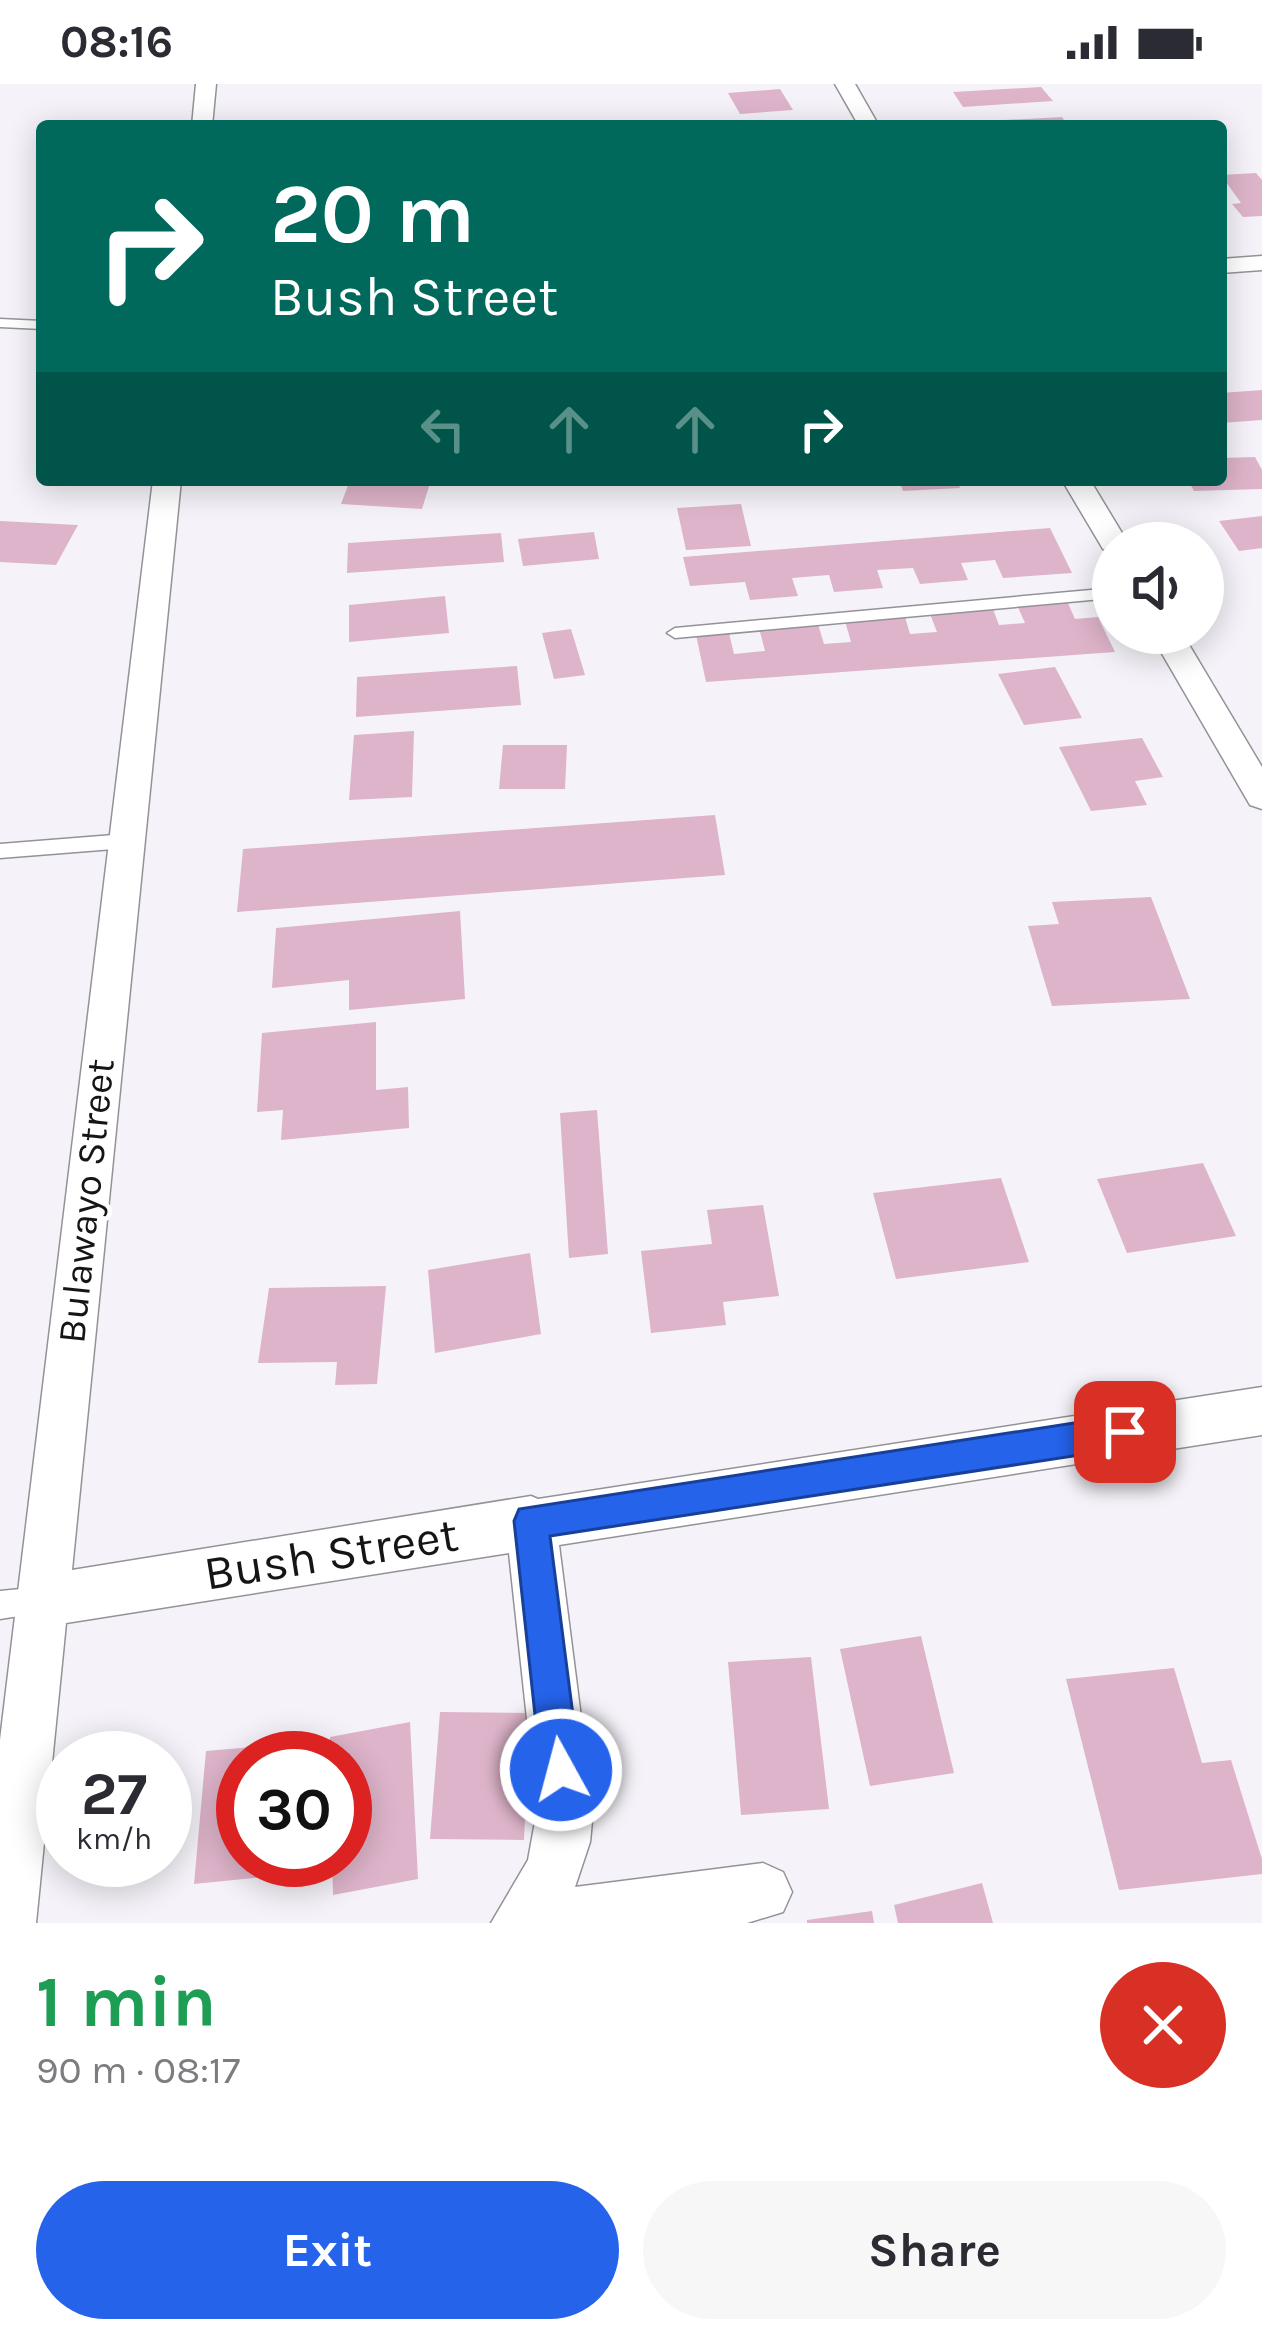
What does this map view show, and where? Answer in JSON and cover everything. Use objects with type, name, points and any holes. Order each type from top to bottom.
[{"type":"street","points":[[203,120],[206,84]]},
{"type":"street","points":[[845,84],[866,120]]},
{"type":"street","points":[[1227,266],[1262,263]]},
{"type":"street","name":"Bulawayo Street","points":[[7,1923],[20,1603],[127,841],[166,486]]},
{"type":"street","points":[[1080,486],[1101,522]]},
{"type":"street","points":[[1178,654],[1262,796]]},
{"type":"street","name":"Bush Street","points":[[20,1603],[1262,1411]]},
{"type":"street","points":[[522,1923],[548,1887],[559,1859],[566,1811],[531,1521]]},
{"type":"street","points":[[522,1923],[763,1892]]},
{"type":"lane","points":[[0,323],[36,325]]},
{"type":"lane","points":[[675,633],[1092,595]]},
{"type":"lane","points":[[0,851],[127,841]]},
{"type":"building","points":[[1041,87],[1053,101],[963,107],[953,92]]},
{"type":"building","points":[[780,89],[793,110],[740,114],[728,93]]},
{"type":"building","points":[[1256,173],[1262,180],[1262,216],[1243,217],[1232,204],[1241,203],[1227,183],[1227,175]]},
{"type":"building","points":[[1262,390],[1262,420],[1227,423],[1227,393]]},
{"type":"building","points":[[1255,457],[1262,470],[1262,489],[1194,491],[1191,486],[1227,486],[1227,458]]},
{"type":"building","points":[[348,486],[429,486],[422,509],[341,504]]},
{"type":"building","points":[[901,486],[960,488],[903,491]]},
{"type":"building","points":[[741,504],[751,546],[686,550],[677,508]]},
{"type":"building","points":[[1262,516],[1262,548],[1239,551],[1224,522],[1219,521]]},
{"type":"building","points":[[0,521],[78,525],[56,565],[0,562]]},
{"type":"building","points":[[1050,528],[1072,573],[1003,578],[995,560],[961,563],[968,580],[920,584],[913,568],[877,570],[883,588],[834,592],[829,575],[792,578],[798,596],[750,600],[745,582],[690,586],[683,557]]},
{"type":"building","points":[[594,532],[599,559],[523,566],[518,539]]},
{"type":"building","points":[[501,533],[504,562],[347,573],[348,543]]},
{"type":"building","points":[[445,596],[449,633],[349,642],[349,605]]},
{"type":"building","points":[[1067,601],[1075,619],[1092,618],[1092,654],[706,682],[696,635],[729,633],[734,654],[765,651],[759,628],[818,624],[824,644],[851,642],[845,621],[905,617],[910,634],[937,632],[930,614],[993,609],[999,625],[1025,623],[1017,605]]},
{"type":"building","points":[[571,629],[585,675],[554,679],[542,633]]},
{"type":"building","points":[[517,666],[521,705],[356,717],[357,677]]},
{"type":"building","points":[[1055,667],[1082,718],[1024,725],[998,674]]},
{"type":"building","points":[[414,731],[412,797],[349,800],[354,735]]},
{"type":"building","points":[[1142,738],[1163,777],[1135,781],[1147,805],[1091,811],[1059,747]]},
{"type":"building","points":[[503,745],[567,745],[565,789],[499,789]]},
{"type":"building","points":[[715,815],[725,875],[237,912],[243,849]]},
{"type":"building","points":[[1151,897],[1190,999],[1052,1006],[1028,926],[1059,924],[1052,902]]},
{"type":"building","points":[[460,911],[465,999],[349,1010],[349,980],[272,988],[276,928]]},
{"type":"building","points":[[376,1022],[376,1090],[408,1087],[409,1128],[281,1140],[283,1110],[257,1112],[262,1033]]},
{"type":"building","points":[[597,1110],[608,1254],[569,1258],[560,1113]]},
{"type":"building","points":[[1203,1163],[1236,1236],[1127,1253],[1097,1179]]},
{"type":"building","points":[[1001,1178],[1029,1262],[896,1279],[873,1193]]},
{"type":"building","points":[[763,1205],[779,1296],[723,1302],[726,1325],[651,1333],[641,1251],[712,1244],[707,1210]]},
{"type":"building","points":[[530,1253],[541,1334],[435,1353],[428,1270]]},
{"type":"building","points":[[386,1286],[377,1384],[335,1385],[337,1362],[258,1363],[269,1288]]},
{"type":"building","points":[[921,1636],[954,1773],[870,1786],[840,1649]]},
{"type":"building","points":[[811,1657],[829,1809],[741,1815],[728,1662]]},
{"type":"building","points":[[1174,1668],[1202,1763],[1231,1760],[1262,1859],[1262,1874],[1119,1890],[1066,1679]]},
{"type":"building","points":[[440,1712],[530,1713],[524,1840],[430,1839]]},
{"type":"building","points":[[410,1722],[418,1879],[333,1895],[333,1887],[372,1887],[372,1731],[362,1731]]},
{"type":"building","points":[[216,1750],[216,1882],[194,1884],[206,1751]]},
{"type":"building","points":[[982,1883],[993,1923],[898,1923],[894,1905]]},
{"type":"building","points":[[872,1911],[874,1923],[807,1923],[807,1920]]},
{"type":"route","points":[[561,1770],[531,1521],[1125,1432]]}]
